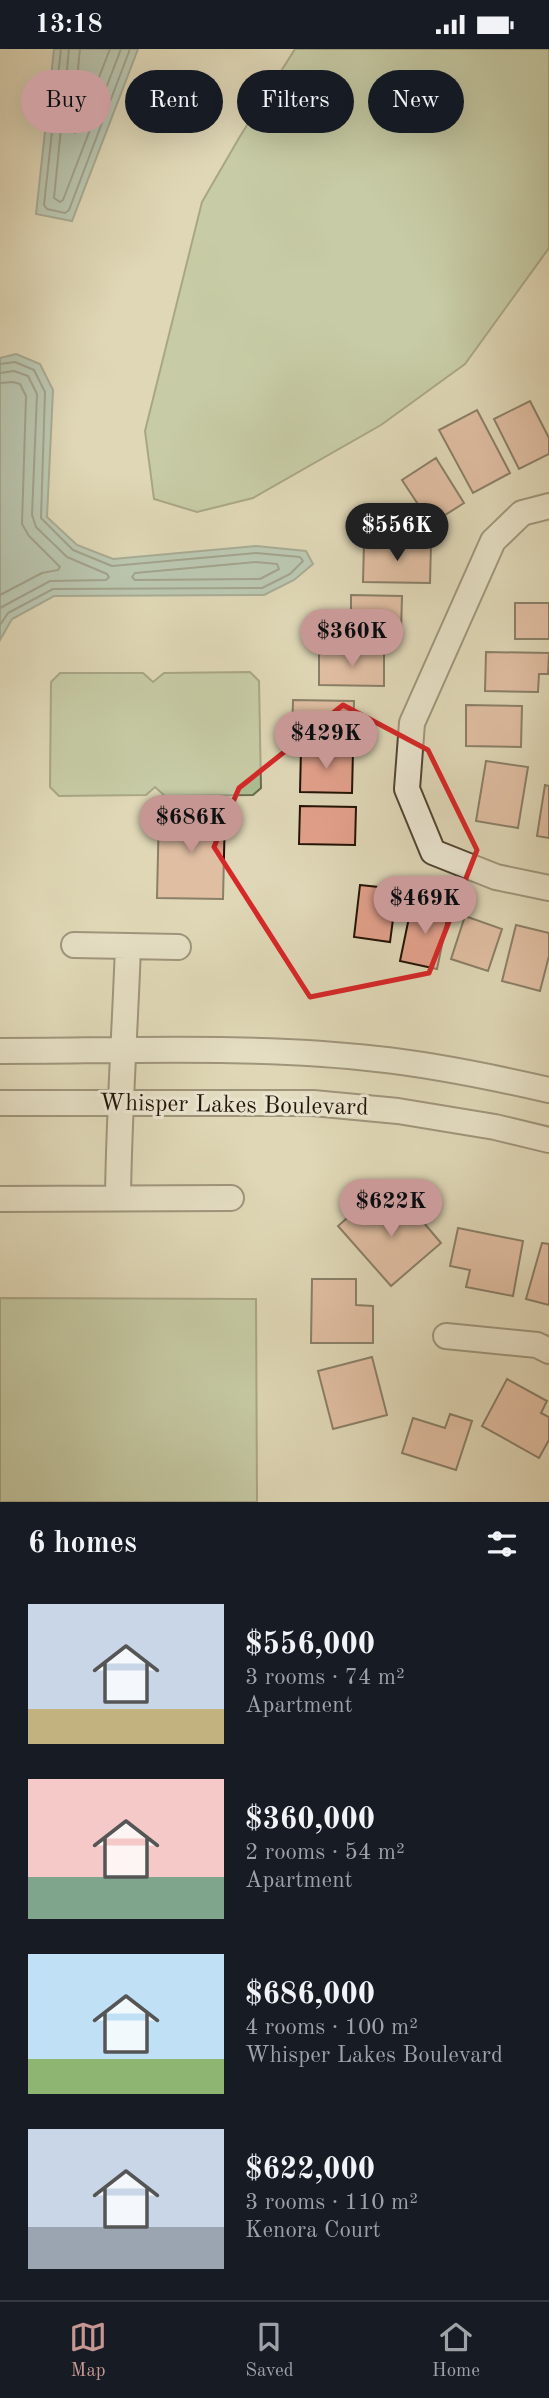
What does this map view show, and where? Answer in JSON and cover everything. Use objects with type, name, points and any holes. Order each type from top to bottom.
[{"type":"street","points":[[549,506],[522,513],[493,541],[412,723],[407,789],[433,852],[496,877],[549,888]]},
{"type":"street","points":[[74,945],[178,947]]},
{"type":"street","points":[[118,1198],[119,1102],[128,946]]},
{"type":"street","name":"Whisper Lakes Boulevard","points":[[0,1051],[282,1052],[376,1059],[472,1073],[549,1090]]},
{"type":"street","name":"Whisper Lakes Boulevard","points":[[0,1103],[313,1103],[398,1111],[495,1127],[549,1140]]},
{"type":"street","points":[[0,1199],[231,1198]]},
{"type":"street","points":[[446,1336],[537,1345],[549,1351]]},
{"type":"highlighted area","points":[[343,705],[428,750],[477,850],[429,973],[310,997],[214,847],[239,788]]},
{"type":"green space","points":[[295,49],[549,49],[549,248],[465,364],[381,425],[253,498],[197,512],[154,499],[145,431],[202,202],[242,133],[354,133],[354,70],[282,70]]},
{"type":"green space","points":[[250,672],[259,681],[261,788],[253,795],[165,796],[155,787],[146,795],[59,796],[50,787],[51,682],[60,673],[143,673],[153,682],[164,673]]},
{"type":"green space","points":[[0,1298],[256,1299],[257,1502],[0,1502]]},
{"type":"water","points":[[54,49],[138,49],[130,70],[125,70],[125,83],[111,119],[111,70],[52,70]]},
{"type":"water","points":[[45,133],[106,133],[72,221],[36,214]]},
{"type":"water","points":[[16,354],[40,364],[53,390],[47,517],[77,545],[113,559],[256,546],[306,551],[313,564],[294,580],[264,595],[54,596],[12,619],[0,640],[0,358]]},
{"type":"building","points":[[530,401],[549,438],[549,454],[519,469],[494,419]]},
{"type":"building","points":[[477,410],[510,473],[473,493],[439,430]]},
{"type":"building","points":[[436,458],[464,503],[431,524],[402,480]]},
{"type":"building","points":[[364,542],[431,543],[430,583],[363,582]]},
{"type":"building","points":[[351,595],[402,596],[401,632],[351,631]]},
{"type":"building","points":[[515,603],[549,603],[549,639],[515,639]]},
{"type":"building","points":[[319,651],[384,652],[384,686],[319,685]]},
{"type":"building","points":[[486,652],[549,653],[548,674],[539,674],[538,692],[485,691]]},
{"type":"building","points":[[293,700],[354,701],[353,740],[292,739]]},
{"type":"building","points":[[466,705],[522,706],[521,747],[466,746]]},
{"type":"building","points":[[301,749],[353,750],[352,793],[300,792]]},
{"type":"building","points":[[486,761],[528,767],[518,828],[476,821]]},
{"type":"building","points":[[545,785],[549,786],[549,838],[537,836]]},
{"type":"building","points":[[300,806],[356,807],[355,845],[299,844]]},
{"type":"building","points":[[159,810],[225,812],[223,899],[157,898]]},
{"type":"building","points":[[360,885],[397,889],[390,942],[354,937]]},
{"type":"building","points":[[412,903],[449,911],[437,969],[400,961]]},
{"type":"building","points":[[465,916],[502,929],[488,971],[451,959]]},
{"type":"building","points":[[516,925],[549,933],[549,956],[540,991],[502,981]]},
{"type":"building","points":[[401,1196],[441,1243],[391,1286],[338,1226],[363,1204],[376,1218]]},
{"type":"building","points":[[458,1228],[523,1241],[513,1296],[466,1287],[470,1270],[450,1266]]},
{"type":"building","points":[[542,1243],[549,1244],[549,1305],[526,1299]]},
{"type":"building","points":[[312,1279],[356,1279],[356,1305],[373,1306],[373,1343],[311,1343]]},
{"type":"building","points":[[372,1357],[387,1415],[333,1429],[318,1371]]},
{"type":"building","points":[[507,1379],[547,1401],[541,1413],[549,1417],[549,1440],[539,1458],[482,1426]]},
{"type":"building","points":[[450,1414],[472,1421],[456,1470],[402,1453],[413,1418],[445,1428]]}]
